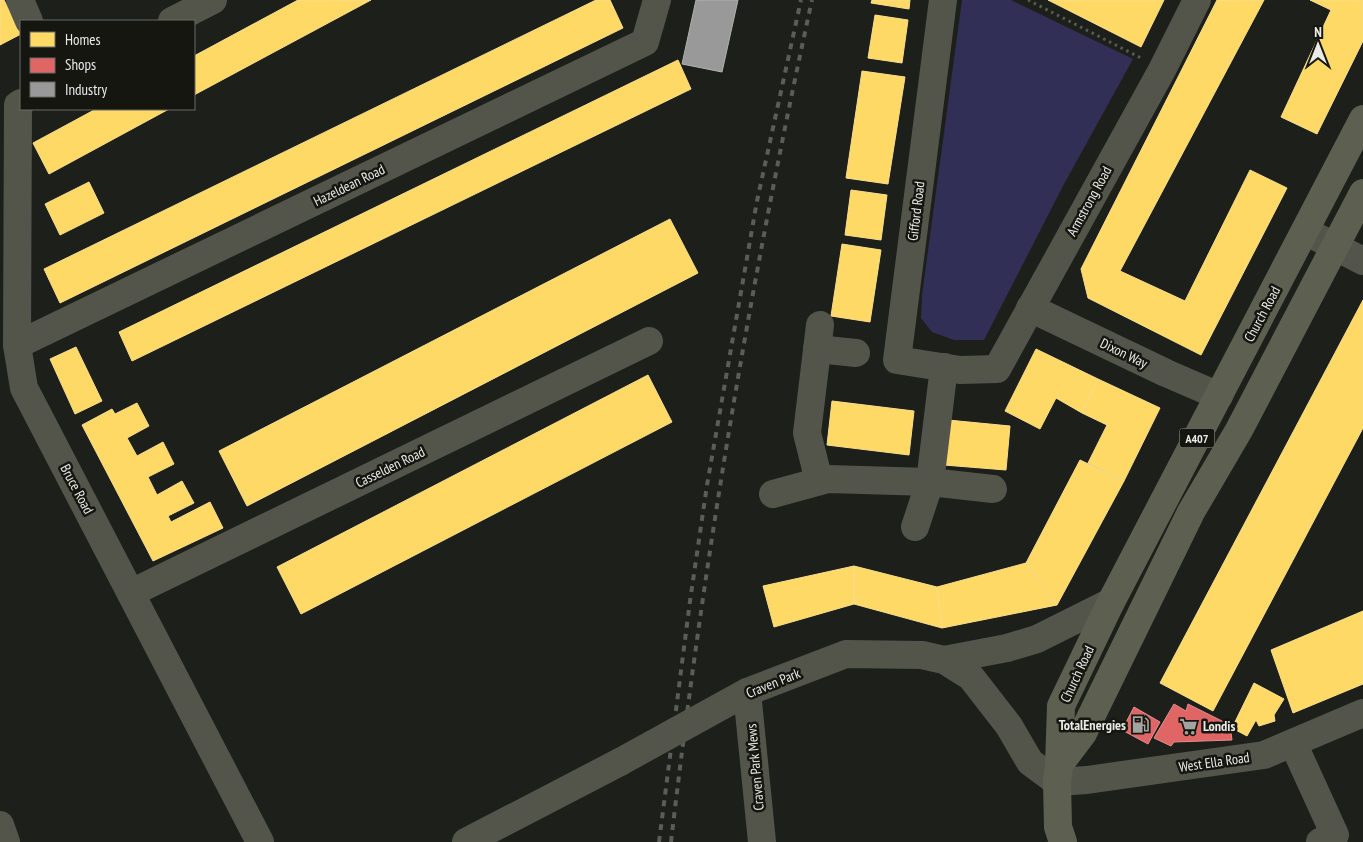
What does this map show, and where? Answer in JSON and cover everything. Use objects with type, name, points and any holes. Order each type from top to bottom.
[{"type":"main road","name":"Church Road","points":[[1058,774],[1061,706],[1111,602],[1363,119]]},
{"type":"main road","name":"A407","points":[[1063,842],[1058,827],[1058,774],[1083,733],[1192,512],[1239,430],[1363,193]]},
{"type":"street","points":[[20,0],[30,20]]},
{"type":"street","points":[[174,20],[213,0]]},
{"type":"street","name":"Gifford Road","points":[[942,0],[897,360],[952,368]]},
{"type":"street","name":"Armstrong Road","points":[[952,368],[996,369],[1162,70],[1197,0]]},
{"type":"street","name":"Hazeldean Road","points":[[17,345],[645,42],[656,2]]},
{"type":"street","name":"Bruce Road","points":[[20,104],[17,345],[24,388],[260,842]]},
{"type":"street","points":[[1305,231],[1363,261]]},
{"type":"street","name":"Dixon Way","points":[[1030,308],[1166,374],[1219,396]]},
{"type":"street","points":[[819,482],[807,433],[818,337],[856,353]]},
{"type":"street","name":"Casselden Road","points":[[131,593],[649,341]]},
{"type":"street","points":[[915,527],[930,482],[952,368]]},
{"type":"street","points":[[773,494],[828,479],[930,482],[993,489]]},
{"type":"street","points":[[944,660],[1007,648],[1037,639],[1111,602]]},
{"type":"street","name":"Craven Park","points":[[466,842],[620,762],[747,692],[846,654],[922,655],[944,660],[971,677],[1009,726],[1030,762],[1058,774]]},
{"type":"street","name":"Craven Park Mews","points":[[747,692],[762,842]]},
{"type":"street","name":"West Ella Road","points":[[1058,774],[1087,780],[1264,755],[1363,713]]},
{"type":"street","points":[[1293,744],[1335,835],[1320,842]]},
{"type":"path","points":[[1028,0],[1162,70]]},
{"type":"shaded area","points":[[962,0],[1011,0],[1133,59],[1063,186],[984,340],[954,340],[932,332],[921,318],[922,295]]},
{"type":"building: Homes","points":[[0,0],[4,0],[20,35],[0,45]]},
{"type":"building: Homes","points":[[298,0],[371,0],[195,94],[195,55]]},
{"type":"building: Homes","points":[[596,0],[610,0],[623,28],[60,303],[44,269]]},
{"type":"building: Homes","points":[[872,0],[910,0],[909,9],[871,3]]},
{"type":"building: Homes","points":[[1048,0],[1164,0],[1141,47]]},
{"type":"building: Homes","points":[[1217,0],[1264,0],[1120,271],[1185,301],[1250,170],[1287,188],[1201,355],[1088,298],[1081,269]]},
{"type":"building: Homes","points":[[1310,0],[1363,0],[1363,41],[1317,134],[1281,117],[1331,10]]},
{"type":"building: Homes","points":[[875,15],[908,20],[902,63],[868,58]]},
{"type":"building: Homes","points":[[678,60],[691,89],[132,361],[119,332]]},
{"type":"building: Homes","points":[[862,71],[905,77],[888,184],[846,178]]},
{"type":"building: Homes","points":[[94,110],[167,110],[49,174],[33,143]]},
{"type":"building: Homes","points":[[89,182],[104,213],[60,235],[45,204]]},
{"type":"building: Homes","points":[[851,190],[887,195],[881,240],[845,235]]},
{"type":"building: Homes","points":[[670,219],[698,273],[247,506],[219,451]]},
{"type":"building: Homes","points":[[842,244],[881,250],[870,322],[831,316]]},
{"type":"building: Homes","points":[[1363,300],[1363,428],[1213,711],[1160,683]]},
{"type":"building: Homes","points":[[76,347],[102,401],[75,414],[50,359]]},
{"type":"building: Homes","points":[[1036,349],[1098,379],[1082,413],[1056,398],[1040,429],[1005,411]]},
{"type":"building: Homes","points":[[648,375],[672,422],[301,614],[277,567]]},
{"type":"building: Homes","points":[[1098,379],[1160,408],[1124,481],[1088,463],[1107,425],[1082,413]]},
{"type":"building: Homes","points":[[832,401],[914,411],[909,455],[827,445]]},
{"type":"building: Homes","points":[[137,403],[149,426],[127,438],[137,456],[163,442],[174,464],[148,477],[157,495],[182,481],[194,503],[168,516],[171,522],[210,502],[223,528],[153,561],[82,425],[112,409],[115,414]]},
{"type":"building: Homes","points":[[948,420],[1010,426],[1006,470],[944,465]]},
{"type":"building: Homes","points":[[1080,460],[1124,481],[1057,605],[1026,563]]},
{"type":"building: Homes","points":[[1026,563],[1057,605],[942,628],[937,587]]},
{"type":"building: Homes","points":[[854,566],[937,587],[942,628],[854,604]]},
{"type":"building: Homes","points":[[854,566],[854,604],[774,627],[763,586]]},
{"type":"building: Homes","points":[[1363,611],[1363,684],[1293,713],[1271,650]]},
{"type":"building: Homes","points":[[1254,683],[1284,699],[1274,715],[1275,721],[1259,726],[1256,720],[1247,736],[1232,728]]},
{"type":"building: Shops","points":[[1174,704],[1186,711],[1188,704],[1230,725],[1232,740],[1174,742],[1171,746],[1154,738]]},
{"type":"building: Shops","points":[[1134,707],[1160,722],[1148,744],[1122,730]]},
{"type":"building: Industry","points":[[696,0],[738,0],[722,72],[682,64]]},
{"type":"railway","points":[[659,842],[707,485],[757,201],[801,0]]},
{"type":"railway","points":[[671,842],[698,630],[731,419],[769,209],[812,0]]},
{"type":"place","name":"TotalEnergies","points":[[1140,725]]},
{"type":"place","name":"Londis","points":[[1189,726]]}]
